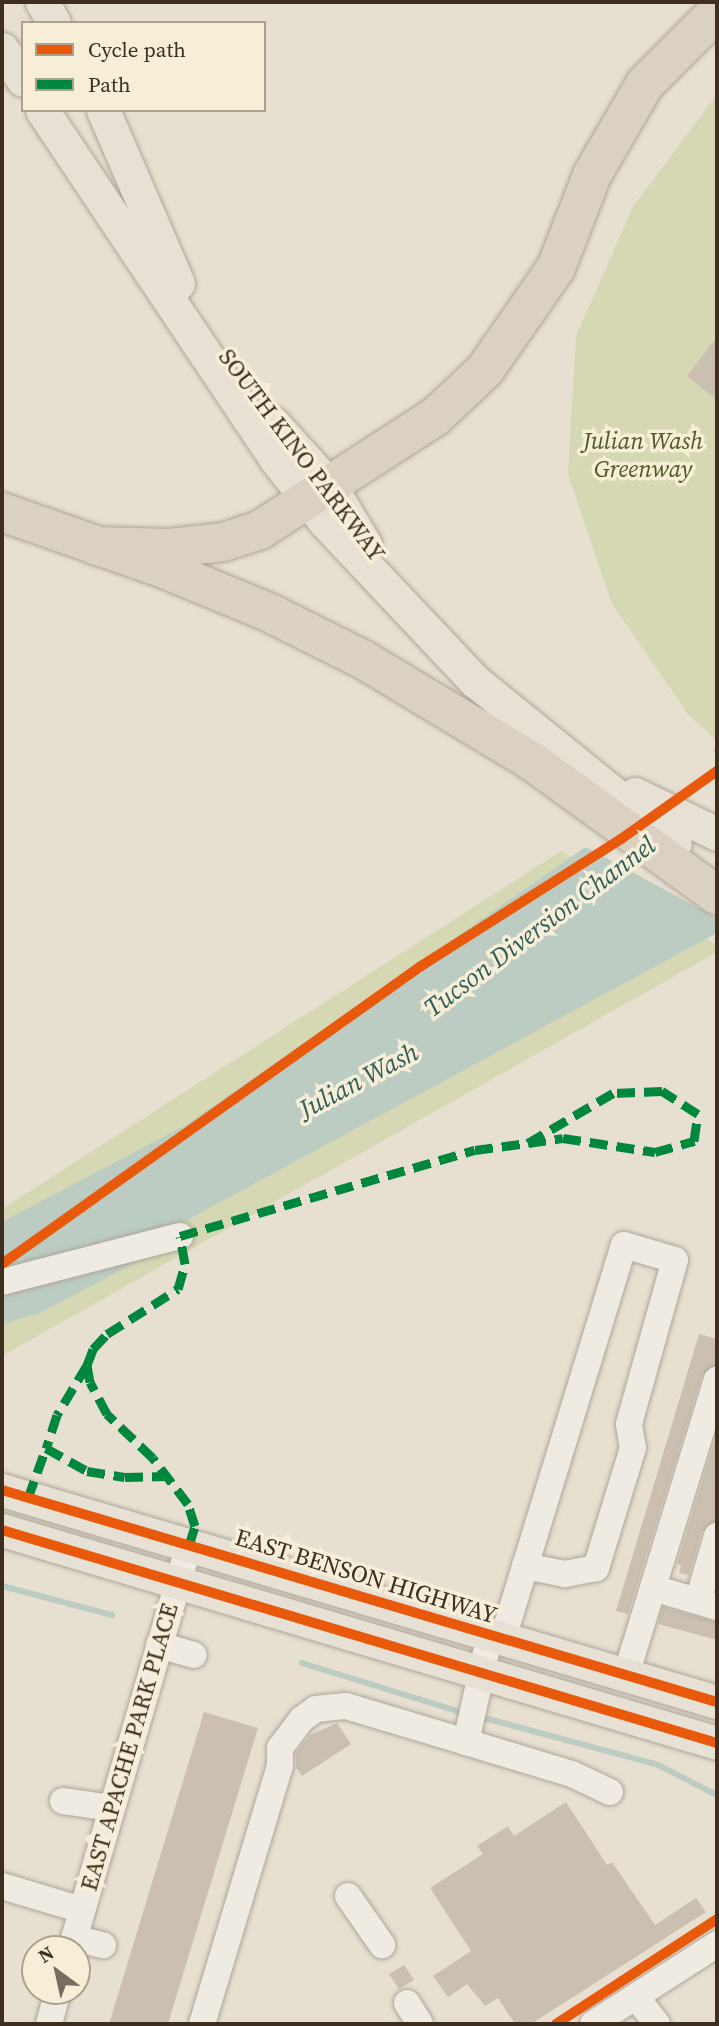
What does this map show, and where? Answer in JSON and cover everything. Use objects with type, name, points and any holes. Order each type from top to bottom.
[{"type":"highway","points":[[96,546],[169,548],[223,542],[260,530],[435,417],[485,370],[556,268],[576,210],[626,112],[670,54],[717,12]]},
{"type":"highway","points":[[2,512],[270,613],[364,660],[500,740],[618,801],[717,895]]},
{"type":"main road","points":[[42,2],[53,21]]},
{"type":"main road","points":[[2,49],[21,77]]},
{"type":"main road","name":"SOUTH KINO PARKWAY","points":[[44,112],[319,494],[484,674],[618,801],[717,834]]},
{"type":"main road","name":"SOUTH KINO PARKWAY","points":[[104,112],[169,271],[319,494]]},
{"type":"main road","points":[[618,801],[717,878]]},
{"type":"main road","name":"EAST BENSON HIGHWAY","points":[[2,1490],[717,1702]]},
{"type":"main road","points":[[2,1530],[717,1743]]},
{"type":"street","points":[[2,1282],[180,1236]]},
{"type":"street","points":[[470,1724],[483,1673],[525,1566],[624,1245],[676,1260],[629,1424],[633,1448],[596,1568],[565,1574],[525,1566]]},
{"type":"street","points":[[626,1675],[717,1380]]},
{"type":"street","points":[[653,1588],[708,1604],[717,1536]]},
{"type":"street","name":"EAST APACHE PARK PLACE","points":[[75,1935],[189,1545]]},
{"type":"street","points":[[159,1645],[194,1655]]},
{"type":"street","points":[[202,2024],[281,1766],[280,1748],[302,1719],[316,1709],[346,1706],[470,1724],[610,1792]]},
{"type":"street","points":[[63,1801],[111,1808]]},
{"type":"street","points":[[2,1886],[82,1910]]},
{"type":"street","points":[[348,1896],[382,1945]]},
{"type":"street","points":[[593,2024],[717,1944]]},
{"type":"street","points":[[91,1945],[103,1945]]},
{"type":"street","points":[[635,1997],[657,2024]]},
{"type":"street","points":[[48,2024],[54,2005]]},
{"type":"green space","name":"Julian Wash Greenway","points":[[717,94],[717,741],[687,713],[611,602],[568,474],[576,336],[633,207]]},
{"type":"green space","points":[[561,851],[717,945],[717,952],[2,1356],[2,1209]]},
{"type":"water","name":"Julian Wash","points":[[717,747],[717,933],[167,1231],[164,1247],[40,1313],[2,1324],[2,1222],[186,1125],[610,830]]},
{"type":"pier","points":[[710,747],[717,754],[717,918],[582,845]]},
{"type":"building","points":[[717,337],[717,400],[687,376]]},
{"type":"building","points":[[699,1334],[717,1339],[717,1365],[702,1375],[628,1614],[616,1611]]},
{"type":"building","points":[[717,1433],[717,1521],[702,1531],[687,1582],[688,1575],[679,1573],[681,1565],[677,1564]]},
{"type":"building","points":[[663,1607],[717,1622],[717,1640],[658,1624]]},
{"type":"building","points":[[204,1712],[258,1728],[168,2024],[109,2024]]},
{"type":"building","points":[[337,1723],[351,1744],[302,1776],[296,1767],[296,1753],[310,1735]]},
{"type":"building","points":[[566,1802],[607,1865],[612,1862],[655,1925],[696,1898],[706,1912],[531,2024],[515,2024],[498,1998],[485,2006],[467,1984],[448,1997],[433,1976],[471,1951],[430,1888],[483,1854],[477,1846],[508,1826],[514,1836]]},
{"type":"building","points":[[404,1965],[414,1980],[399,1989],[389,1974]]},
{"type":"waterway","points":[[2,1586],[112,1615]]},
{"type":"waterway","points":[[302,1663],[467,1714]]},
{"type":"waterway","points":[[477,1716],[658,1765],[717,1795]]},
{"type":"marked path","points":[[189,1545],[195,1526],[188,1504],[153,1458],[107,1414],[90,1382],[87,1365],[93,1349],[107,1334],[178,1289],[185,1264],[180,1236],[475,1150],[528,1143],[563,1138],[655,1152],[694,1141],[698,1114],[662,1091],[613,1093],[528,1143]]},
{"type":"marked path","points":[[87,1365],[57,1415],[46,1448],[87,1471],[125,1477],[168,1476]]},
{"type":"marked path","points":[[28,1498],[46,1448]]},
{"type":"cycle path","points":[[2,1264],[421,966],[621,839],[717,771]]},
{"type":"cycle path","points":[[2,1490],[717,1702]]},
{"type":"cycle path","points":[[2,1530],[717,1743]]},
{"type":"cycle path","points":[[556,2024],[717,1919]]},
{"type":"water label","name":"Tucson Diversion Channel","points":[[540,927]]}]
